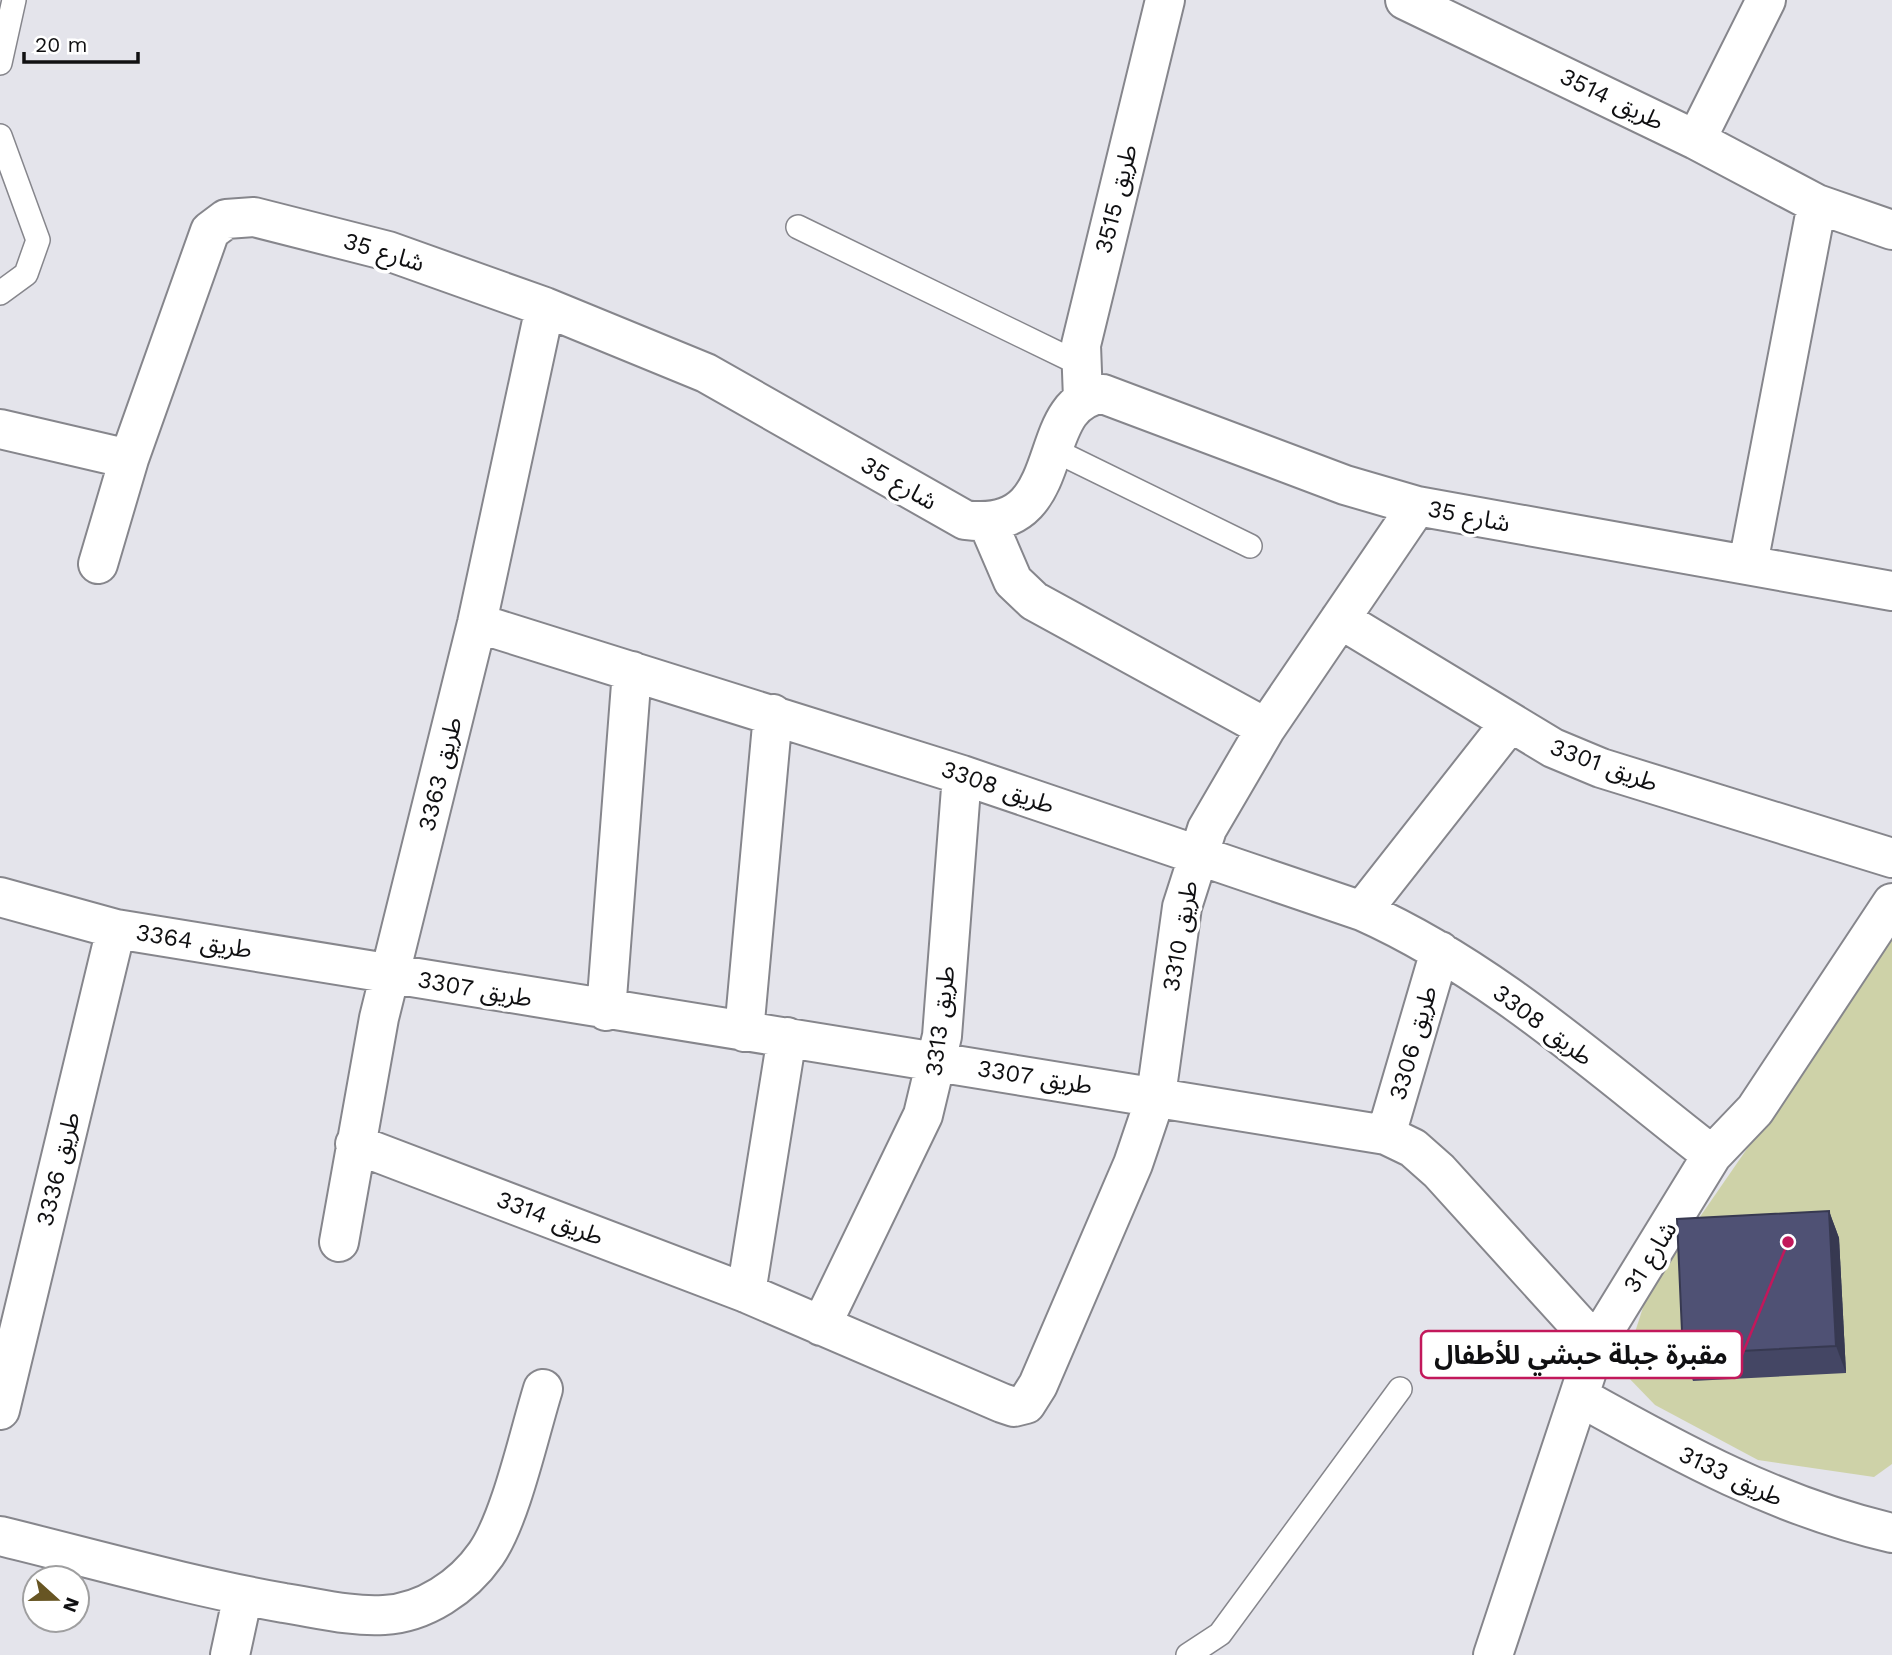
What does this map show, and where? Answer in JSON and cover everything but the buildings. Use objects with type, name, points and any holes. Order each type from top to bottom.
[{"type":"street","name":"طريق 3515","points":[[1081,382],[1081,345],[1164,0]]},
{"type":"street","name":"طريق 3514","points":[[1405,0],[1696,139],[1817,204],[1892,230]]},
{"type":"street","points":[[1696,139],[1766,0]]},
{"type":"street","points":[[1748,564],[1817,204]]},
{"type":"street","name":"شارع 35","points":[[98,564],[129,459],[209,231],[226,219],[254,217],[388,251],[545,307],[706,373],[946,510],[965,520],[988,523]]},
{"type":"street","name":"طريق 3363","points":[[339,1242],[355,1144],[390,974],[477,623],[545,307]]},
{"type":"street","points":[[1081,382],[1041,486],[1028,505],[1009,518],[988,523],[1013,581],[1034,601],[1266,728]]},
{"type":"street","name":"شارع 35","points":[[1081,382],[1092,395],[1112,396],[1345,485],[1418,506],[1892,591]]},
{"type":"street","points":[[0,429],[129,459]]},
{"type":"street","name":"طريق 3310","points":[[1026,1405],[1033,1396],[1133,1164],[1156,1096],[1182,907],[1196,854],[1219,805],[1266,728],[1418,506]]},
{"type":"street","name":"طريق 3301","points":[[1340,619],[1509,724],[1553,748],[1601,768],[1892,858]]},
{"type":"street","name":"طريق 3308","points":[[477,623],[961,775],[1362,911],[1440,951],[1491,985],[1712,1155]]},
{"type":"street","points":[[606,1011],[632,671]]},
{"type":"street","points":[[744,1032],[773,714]]},
{"type":"street","points":[[1362,911],[1509,724]]},
{"type":"street","name":"طريق 3313","points":[[821,1326],[923,1115],[938,1062],[961,775]]},
{"type":"street","name":"طريق 3364","points":[[0,897],[116,929],[390,974]]},
{"type":"street","name":"شارع 31","points":[[1493,1655],[1596,1344],[1712,1155],[1755,1110],[1892,903]]},
{"type":"street","name":"طريق 3336","points":[[0,1410],[116,929]]},
{"type":"street","name":"طريق 3306","points":[[1386,1135],[1440,951]]},
{"type":"street","name":"طريق 3307","points":[[390,974],[1386,1135],[1413,1148],[1439,1171],[1596,1344]]},
{"type":"street","points":[[746,1293],[787,1037]]},
{"type":"street","name":"طريق 3314","points":[[355,1144],[746,1293],[1002,1403],[1014,1407],[1026,1405]]},
{"type":"street","points":[[0,1536],[243,1595],[346,1613],[386,1615],[425,1605],[460,1584],[486,1553],[503,1517],[543,1389]]},
{"type":"street","name":"طريق 3133","points":[[1580,1397],[1679,1452],[1787,1503],[1892,1533]]},
{"type":"street","points":[[230,1655],[243,1595]]},
{"type":"lane","points":[[0,62],[14,0]]},
{"type":"lane","points":[[0,136],[38,240],[26,274],[0,293]]},
{"type":"lane","points":[[798,227],[1081,382]]},
{"type":"lane","points":[[1054,450],[1251,546]]},
{"type":"lane","points":[[1188,1655],[1217,1644],[1400,1389]]},
{"type":"green space","points":[[1892,939],[1892,1464],[1874,1477],[1758,1460],[1655,1405],[1625,1374],[1626,1360],[1648,1292]]},
{"type":"place","name":"مقبرة جبلة حبشي للأطفال","points":[[1788,1242]]}]
